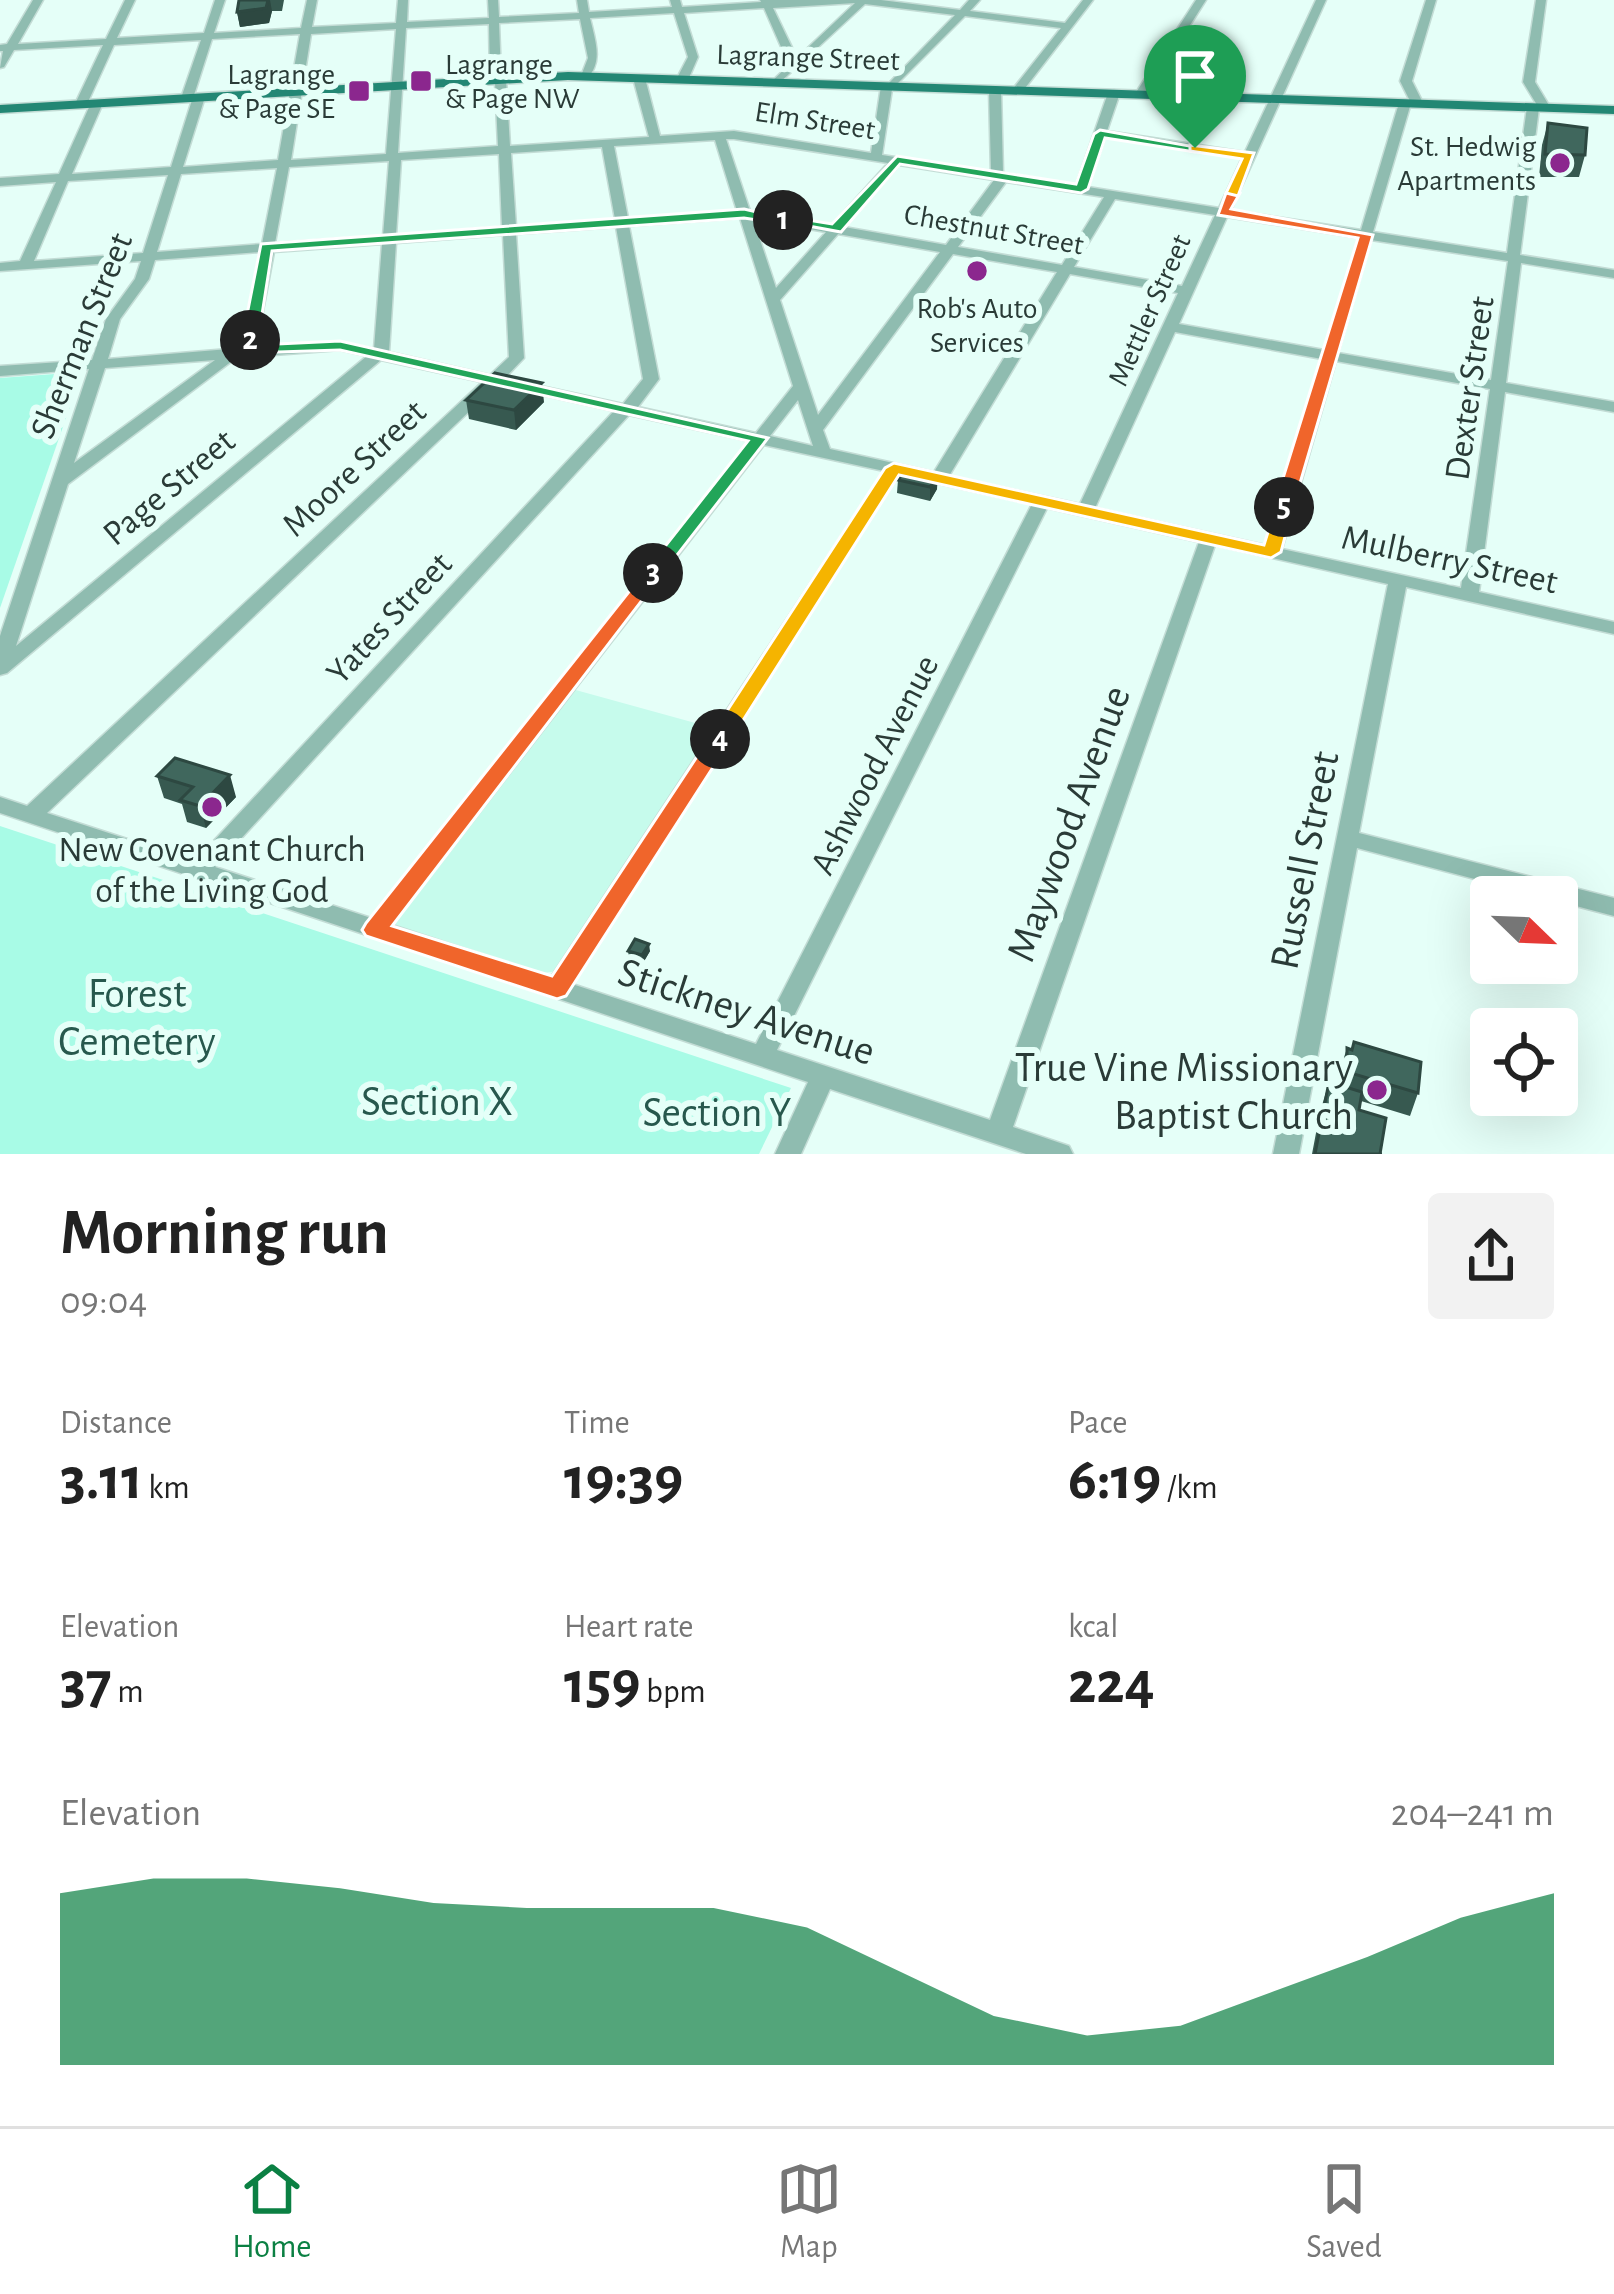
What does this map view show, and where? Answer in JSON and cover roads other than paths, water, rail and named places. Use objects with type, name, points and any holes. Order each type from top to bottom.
[{"type":"main road","name":"Lagrange Street","points":[[0,109],[586,76],[1614,110]]},
{"type":"street","points":[[0,65],[5,47],[38,0]]},
{"type":"street","points":[[25,265],[130,0]]},
{"type":"street","name":"Sherman Street","points":[[0,667],[113,319],[142,279],[150,256],[220,0]]},
{"type":"street","points":[[58,483],[242,350],[312,0]]},
{"type":"street","points":[[380,354],[403,0]]},
{"type":"street","name":"Moore Street","points":[[31,815],[517,358],[493,0]]},
{"type":"street","points":[[582,0],[593,58],[586,76]]},
{"type":"street","points":[[5,47],[585,15],[676,5],[860,0],[1068,26]]},
{"type":"street","points":[[776,82],[860,0]]},
{"type":"street","points":[[876,157],[890,86],[975,0]]},
{"type":"street","points":[[1018,90],[1088,0]]},
{"type":"street","points":[[1142,94],[1201,0]]},
{"type":"street","name":"Mettler Street","points":[[1085,511],[1321,0]]},
{"type":"street","points":[[1271,552],[1366,235],[1412,103],[1406,81],[1431,0]]},
{"type":"street","name":"Dexter Street","points":[[1469,596],[1538,107],[1529,84],[1541,0]]},
{"type":"street","points":[[766,3],[794,64]]},
{"type":"street","points":[[676,5],[693,57],[682,80]]},
{"type":"street","points":[[639,78],[655,139]]},
{"type":"street","points":[[815,430],[1000,177],[995,89]]},
{"type":"street","points":[[1081,189],[1114,93]]},
{"type":"street","points":[[1100,134],[1250,156]]},
{"type":"street","points":[[718,135],[823,452]]},
{"type":"street","name":"Elm Street","points":[[0,182],[718,135],[1614,274]]},
{"type":"street","name":"Yates Street","points":[[199,870],[651,380],[608,142]]},
{"type":"street","points":[[772,301],[897,160]]},
{"type":"street","points":[[939,478],[1112,194]]},
{"type":"street","name":"Chestnut Street","points":[[1,268],[744,214],[1189,290]]},
{"type":"street","points":[[1172,327],[1614,407]]},
{"type":"street","name":"Mulberry Street","points":[[0,370],[330,345],[1614,628]]},
{"type":"street","name":"Page Street","points":[[0,667],[380,354]]},
{"type":"street","points":[[375,930],[801,386]]},
{"type":"street","points":[[557,988],[894,468]]},
{"type":"street","name":"Ashwood Avenue","points":[[762,1056],[1042,501]]},
{"type":"street","name":"Maywood Avenue","points":[[998,1134],[1209,538]]},
{"type":"street","name":"Russell Street","points":[[1286,1154],[1398,580]]},
{"type":"street","name":"Stickney Avenue","points":[[0,805],[1060,1154]]},
{"type":"street","points":[[1347,838],[1614,907]]},
{"type":"street","points":[[788,1154],[823,1076]]},
{"type":"place","name":"Lagrange & Page NW","points":[[421,81]]},
{"type":"place","name":"Lagrange & Page SE","points":[[359,91]]},
{"type":"place","name":"St. Hedwig Apartments","points":[[1560,163]]},
{"type":"place","name":"Rob's Auto Services","points":[[977,271]]},
{"type":"place","name":"New Covenant Church of the Living God","points":[[212,807]]},
{"type":"place","name":"True Vine Missionary Baptist Church","points":[[1377,1090]]},
{"type":"park label","name":"Forest Cemetery","points":[[137,1016]]},
{"type":"park label","name":"Section X","points":[[437,1100]]},
{"type":"park label","name":"Section Y","points":[[717,1111]]}]
